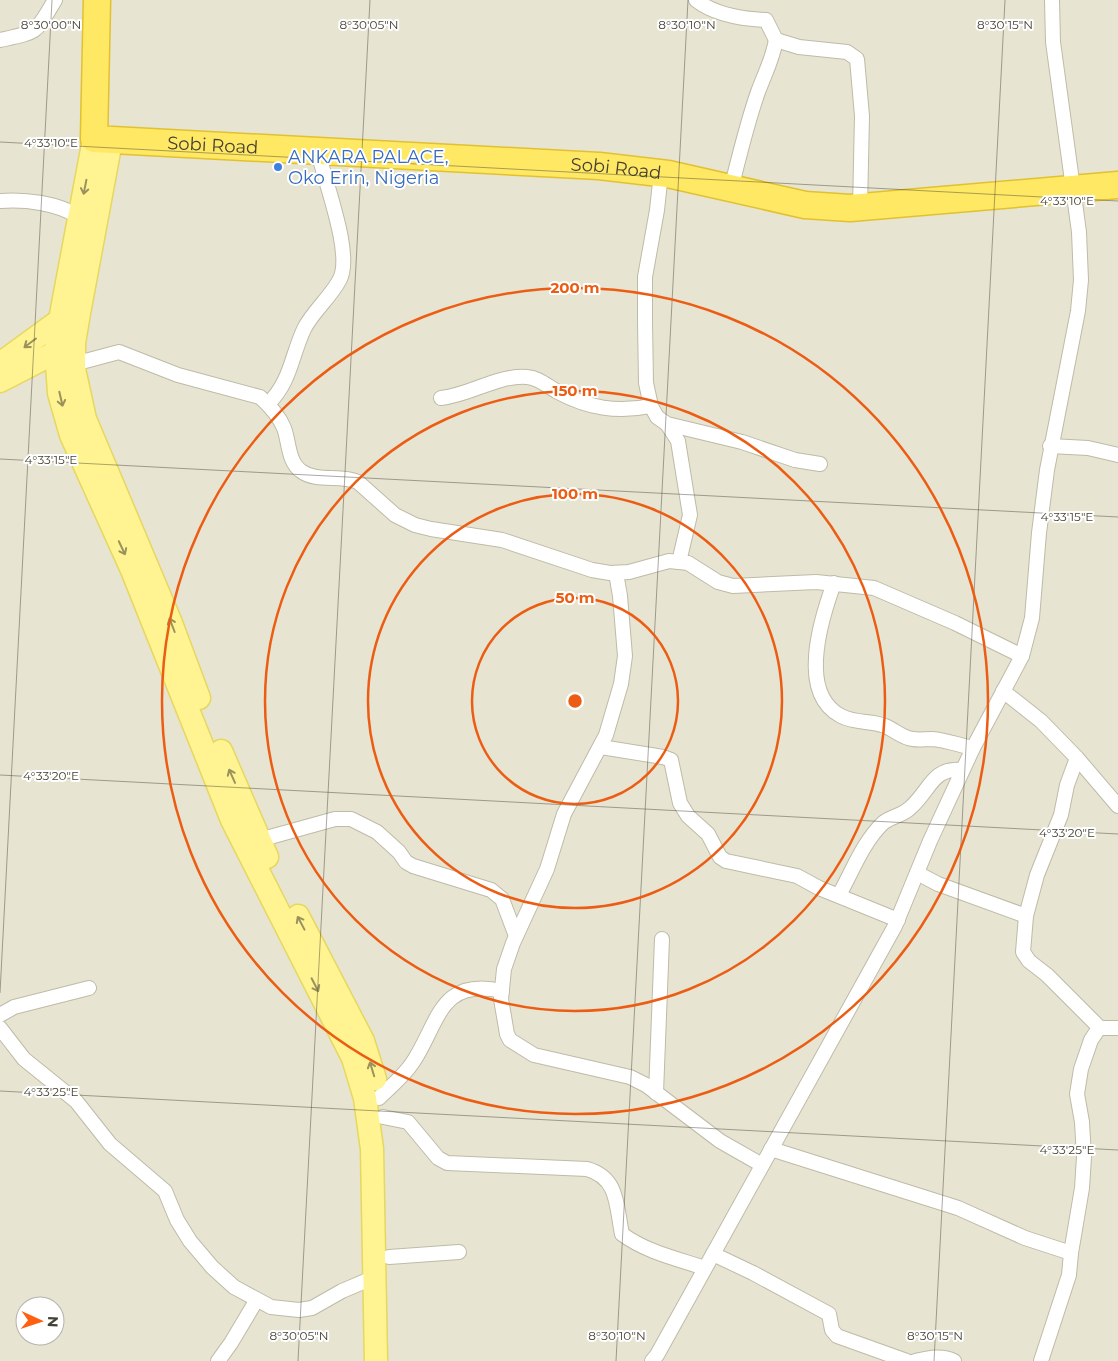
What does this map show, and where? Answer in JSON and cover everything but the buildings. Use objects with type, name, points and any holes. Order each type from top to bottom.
[{"type":"highway","points":[[97,0],[103,140]]},
{"type":"highway","points":[[103,140],[114,71],[113,0]]},
{"type":"highway","name":"Sobi Road","points":[[103,140],[599,166],[661,173],[805,205],[860,208],[1118,184]]},
{"type":"main road","points":[[103,140],[79,217],[69,317],[68,352],[59,393],[71,435],[132,570],[232,820],[352,1058],[365,1098],[372,1149],[376,1361]]},
{"type":"main road","points":[[0,364],[69,317],[103,140]]},
{"type":"main road","points":[[0,381],[68,352]]},
{"type":"main road","points":[[68,352],[85,419],[171,623],[206,716],[259,840],[363,1041],[374,1075],[387,1137],[389,1361]]},
{"type":"street","points":[[0,40],[35,32],[41,26],[55,0]]},
{"type":"street","points":[[696,0],[707,8],[718,12],[766,20],[776,40],[772,62],[758,90],[731,189]]},
{"type":"street","points":[[652,1361],[658,1355],[898,920],[962,770],[1022,656],[1032,618],[1039,533],[1050,446],[1078,311],[1081,280],[1079,232],[1052,42],[1052,0]]},
{"type":"street","points":[[776,40],[799,47],[847,52],[857,59],[862,116],[860,208]]},
{"type":"street","points":[[268,404],[280,392],[286,382],[304,330],[341,275],[342,259],[336,208],[323,175],[318,151]]},
{"type":"street","points":[[661,173],[657,210],[645,277],[646,383],[651,406],[657,417],[667,424],[742,442],[795,460],[820,464]]},
{"type":"street","points":[[0,202],[43,203],[72,212],[79,217]]},
{"type":"street","points":[[68,352],[119,352],[178,375],[260,397],[268,404],[283,427],[289,450],[296,466],[301,472],[312,476],[350,479],[395,515],[431,530],[502,540],[592,570],[616,573],[629,572],[669,561],[688,563],[718,582],[733,586],[816,582],[874,588],[955,623],[1022,656]]},
{"type":"street","points":[[441,398],[455,396],[495,381],[524,377],[533,378],[585,404],[609,410],[632,410],[651,406]]},
{"type":"street","points":[[667,424],[678,441],[690,515],[679,562]]},
{"type":"street","points":[[1050,446],[1088,448],[1118,455]]},
{"type":"street","points":[[616,573],[621,605],[625,656],[621,684],[601,746],[564,814],[547,869],[516,936],[504,969],[502,991],[507,1034],[510,1040],[521,1049],[534,1055],[630,1077],[656,1093],[720,1141],[762,1165]]},
{"type":"street","points":[[834,583],[824,611],[818,642],[816,683],[827,704],[839,715],[856,722],[884,725],[906,737],[932,739],[973,748]]},
{"type":"street","points":[[1003,691],[1040,721],[1077,758],[1118,806]]},
{"type":"street","points":[[601,746],[671,760],[680,803],[688,816],[708,834],[720,857],[726,861],[797,876],[898,920]]},
{"type":"street","points":[[1077,758],[1067,785],[1061,815],[1037,875],[1026,916],[1023,952],[1029,961],[1047,975],[1100,1028],[1118,1028]]},
{"type":"street","points":[[840,896],[864,850],[881,824],[889,818],[909,810],[937,775],[946,770],[962,770]]},
{"type":"street","points":[[259,840],[335,819],[351,819],[377,832],[399,852],[406,862],[413,866],[491,890],[502,899],[516,936]]},
{"type":"street","points":[[917,873],[938,884],[1026,916]]},
{"type":"street","points":[[656,1093],[662,939]]},
{"type":"street","points":[[0,1015],[14,1007],[90,988]]},
{"type":"street","points":[[502,991],[478,989],[458,994],[445,1003],[415,1060],[381,1107],[408,1122],[438,1158],[447,1163],[587,1169],[598,1172],[607,1178],[613,1190],[622,1234],[631,1241],[666,1256],[705,1268]]},
{"type":"street","points":[[0,1028],[24,1059],[76,1101],[110,1144],[165,1191],[186,1234],[212,1267],[234,1287],[256,1301],[282,1310],[312,1308],[342,1290],[375,1277]]},
{"type":"street","points":[[1041,1361],[1069,1275],[1070,1253],[1082,1188],[1084,1157],[1082,1122],[1076,1094],[1081,1069],[1091,1040],[1100,1028]]},
{"type":"street","points":[[771,1148],[958,1208],[1025,1238],[1070,1253]]},
{"type":"street","points":[[389,1256],[460,1252]]},
{"type":"street","points":[[713,1254],[820,1308],[831,1317],[831,1327],[837,1336],[907,1361]]},
{"type":"street","points":[[218,1361],[256,1301]]},
{"type":"street","points":[[915,1361],[931,1357],[947,1358],[954,1361]]},
{"type":"shaded area","points":[[0,0],[1118,0],[1118,1361],[0,1361]]},
{"type":"place","name":"ANKARA PALACE, Oko Erin, Nigeria","points":[[278,167]]}]
